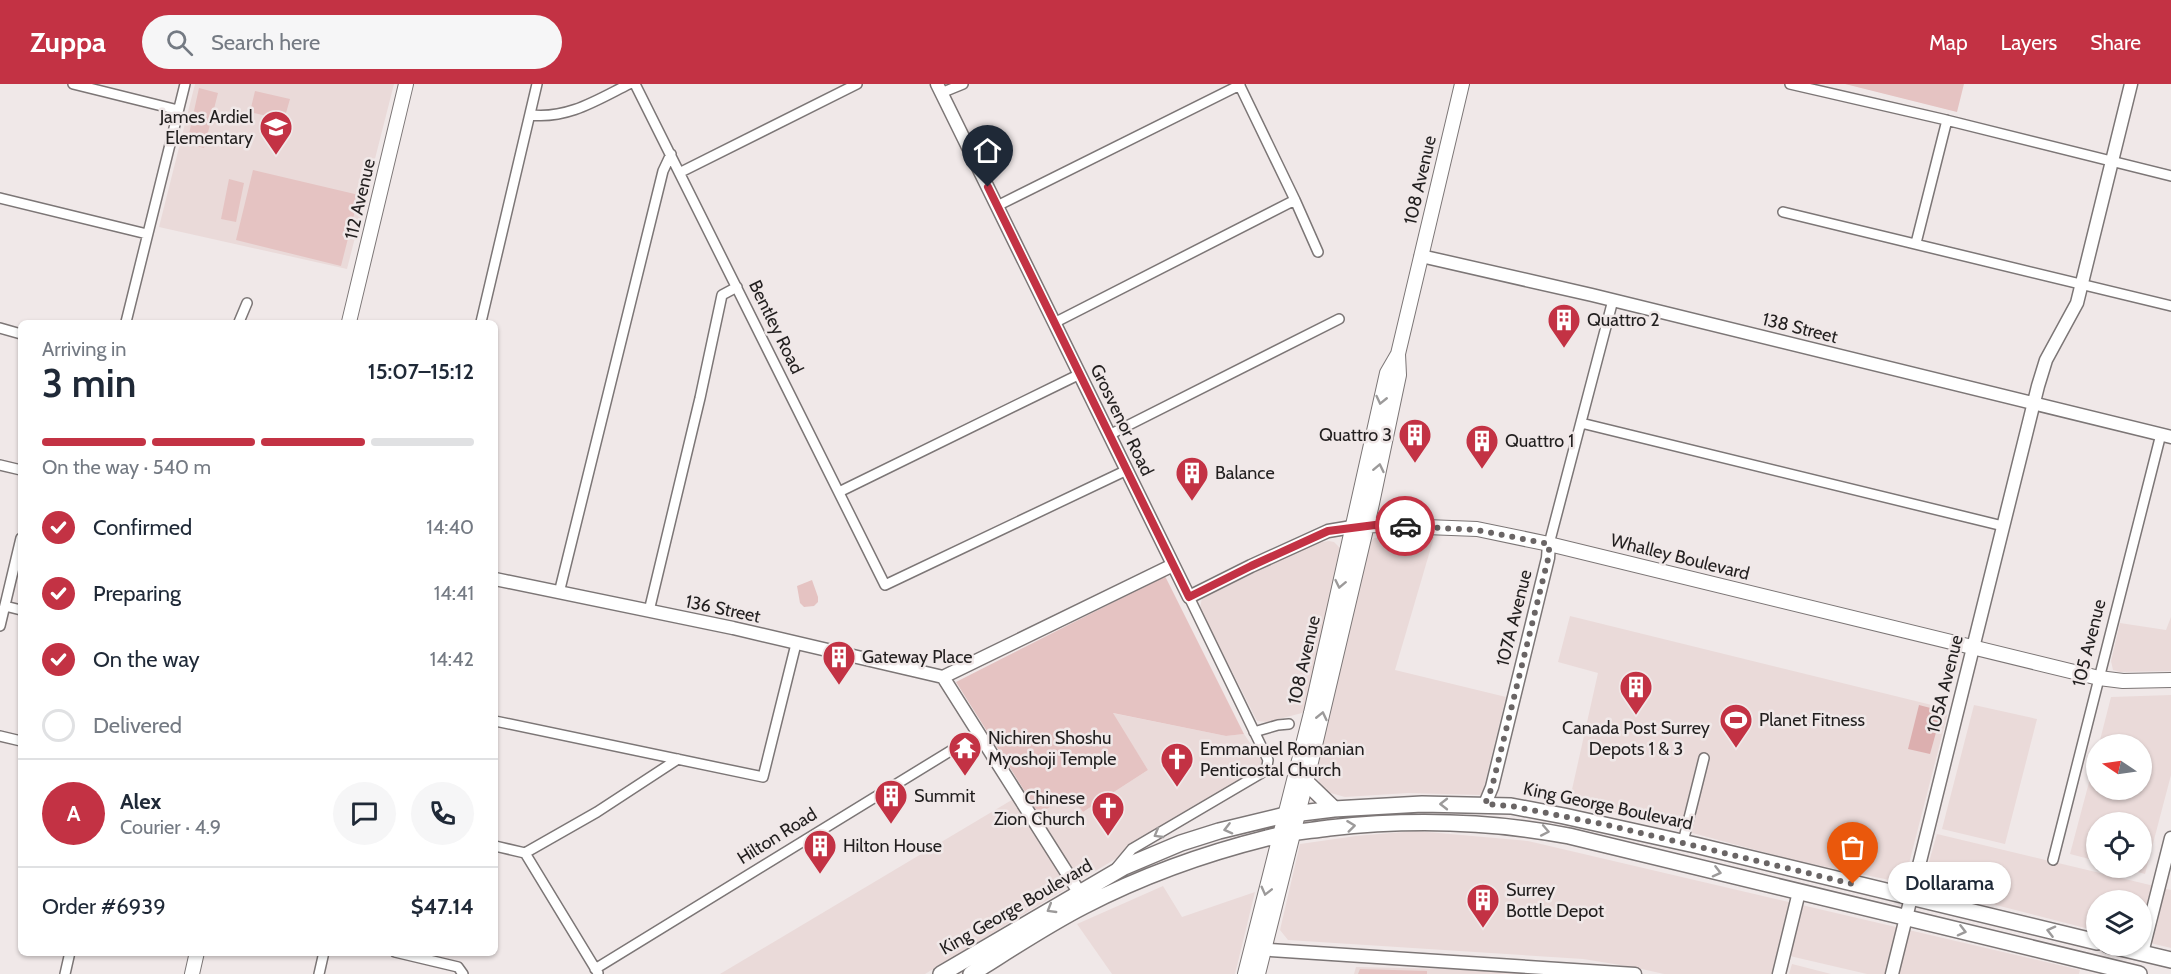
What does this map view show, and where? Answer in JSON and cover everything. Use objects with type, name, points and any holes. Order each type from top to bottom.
[{"type":"main road","name":"112 Avenue","points":[[349,320],[406,84]]},
{"type":"main road","name":"108 Avenue","points":[[1291,814],[1306,782],[1359,526],[1387,373],[1398,354],[1462,84]]},
{"type":"main road","name":"108 Avenue","points":[[1258,974],[1258,949],[1291,814],[1311,713],[1359,526]]},
{"type":"main road","name":"Whalley Boulevard","points":[[1359,526],[1477,530],[1549,544],[2099,678],[2123,681],[2171,680]]},
{"type":"main road","points":[[1306,782],[1334,809]]},
{"type":"main road","name":"King George Boulevard","points":[[941,974],[1111,874],[1181,843],[1291,814],[1422,804],[1511,806],[1564,816],[1683,842],[2086,939]]},
{"type":"main road","name":"King George Boulevard","points":[[971,974],[1083,906],[1160,871],[1226,849],[1286,834],[1381,823],[1424,822],[1501,825],[1569,836],[1906,917],[2090,968],[2139,974]]},
{"type":"main road","points":[[1660,858],[1683,842],[1690,865]]},
{"type":"main road","name":"108 Avenue","points":[[1245,974],[1258,949]]},
{"type":"main road","points":[[2152,955],[2171,960]]},
{"type":"main road","points":[[192,974],[196,956]]},
{"type":"street","points":[[73,84],[178,110]]},
{"type":"street","points":[[126,320],[185,84]]},
{"type":"street","points":[[481,320],[537,84]]},
{"type":"street","points":[[531,115],[543,116],[578,110],[629,84]]},
{"type":"street","name":"Bentley Road","points":[[635,84],[681,172],[885,585],[1126,470]]},
{"type":"street","points":[[681,172],[857,84]]},
{"type":"street","points":[[939,89],[963,84]]},
{"type":"street","points":[[1790,84],[1947,120],[2171,176]]},
{"type":"street","name":"105A Avenue","points":[[1892,974],[2033,404],[2046,360],[2070,317],[2082,285],[2131,84]]},
{"type":"street","points":[[997,206],[1239,85],[1318,252]]},
{"type":"street","name":"Grosvenor Road","points":[[939,89],[1268,760],[1268,766],[1263,772]]},
{"type":"street","points":[[1916,243],[1947,120]]},
{"type":"street","points":[[560,593],[657,193],[671,154]]},
{"type":"street","points":[[0,198],[147,234]]},
{"type":"street","points":[[1054,323],[1295,200]]},
{"type":"street","points":[[1783,212],[2171,306]]},
{"type":"street","name":"138 Street","points":[[1421,256],[1613,300],[2166,436]]},
{"type":"street","points":[[650,611],[722,295],[737,287]]},
{"type":"street","name":"107A Avenue","points":[[1485,804],[1492,787],[1549,555],[1549,544],[1613,300]]},
{"type":"street","points":[[240,320],[247,303]]},
{"type":"street","points":[[1109,435],[1339,319]]},
{"type":"street","points":[[0,328],[18,333]]},
{"type":"street","points":[[838,492],[1080,374]]},
{"type":"street","points":[[1581,423],[2003,526]]},
{"type":"street","name":"105 Avenue","points":[[2053,860],[2099,678],[2166,436]]},
{"type":"street","points":[[0,465],[18,469]]},
{"type":"street","name":"Whalley Boulevard","points":[[1189,597],[1328,531],[1359,526]]},
{"type":"street","points":[[0,626],[18,551]]},
{"type":"street","points":[[1079,892],[943,677],[1173,565]]},
{"type":"street","name":"136 Street","points":[[498,580],[650,611],[943,677]]},
{"type":"street","points":[[5,606],[18,609]]},
{"type":"street","points":[[498,721],[763,777],[796,644]]},
{"type":"street","points":[[1254,732],[1289,724]]},
{"type":"street","name":"Hilton Road","points":[[597,972],[978,734]]},
{"type":"street","points":[[0,736],[18,740]]},
{"type":"street","points":[[1683,842],[1704,758]]},
{"type":"street","points":[[498,847],[525,853],[597,812],[678,759]]},
{"type":"street","name":"King George Boulevard","points":[[1111,874],[1132,849],[1263,772]]},
{"type":"street","points":[[2152,913],[2171,838]]},
{"type":"street","points":[[525,853],[597,972]]},
{"type":"street","points":[[1779,974],[1799,892]]},
{"type":"street","points":[[1258,949],[1635,974]]},
{"type":"street","points":[[64,974],[69,956]]},
{"type":"street","points":[[319,974],[323,956]]},
{"type":"street","points":[[411,956],[458,967],[464,974]]},
{"type":"shaded area","name":"James Ardiel Elementary","points":[[195,84],[394,84],[347,269],[159,227]]},
{"type":"shaded area","points":[[1845,84],[1964,84],[1957,112]]},
{"type":"shaded area","points":[[199,88],[218,93],[204,148],[187,143]]},
{"type":"shaded area","points":[[255,91],[290,99],[284,120],[250,112]]},
{"type":"shaded area","points":[[253,170],[359,195],[341,266],[236,240]]},
{"type":"shaded area","points":[[229,179],[244,183],[236,222],[221,219]]},
{"type":"shaded area","points":[[1434,537],[1395,670],[1506,697],[1482,795],[1408,793],[1345,797],[1327,792],[1319,782],[1317,771],[1367,545],[1374,538]]},
{"type":"shaded area","points":[[1329,541],[1334,542],[1340,548],[1308,706],[1302,713],[1267,722],[1257,721],[1200,608],[1202,598],[1299,549]]},
{"type":"shaded area","points":[[1165,576],[1244,734],[1226,736],[1113,713],[1148,770],[1083,812],[1070,794],[1039,814],[956,682]]},
{"type":"shaded area","points":[[812,580],[818,602],[814,606],[804,607],[800,603],[797,586]]},
{"type":"shaded area","points":[[1570,616],[1944,708],[1947,716],[1904,883],[1793,860],[1618,813],[1569,803],[1598,673],[1558,662]]},
{"type":"shaded area","points":[[2171,617],[2171,671],[2120,672],[2113,670],[2111,661],[2120,623],[2166,630]]},
{"type":"shaded area","points":[[2171,695],[2171,775],[2152,847],[2152,812],[2086,812],[2086,858],[2070,854],[2086,794],[2086,800],[2152,800],[2152,734],[2102,734],[2111,697]]},
{"type":"shaded area","points":[[1919,705],[1942,711],[1930,754],[1908,749]]},
{"type":"shaded area","points":[[1974,705],[2037,719],[2005,844],[1942,829]]},
{"type":"shaded area","points":[[1112,713],[1226,736],[1244,734],[1262,761],[1261,771],[925,974],[720,974],[1025,792],[1039,814],[1070,794],[1083,812],[1148,770]]},
{"type":"shaded area","points":[[1416,831],[1528,841],[2080,970],[2079,974],[1867,974],[1777,953],[1772,974],[1664,974],[1583,959],[1288,940],[1280,930],[1300,844]]},
{"type":"shaded area","points":[[1937,834],[2086,870],[2086,878],[2121,878],[2171,890],[2171,948],[2152,943],[2152,890],[2086,890],[2086,928],[1922,886]]},
{"type":"shaded area","points":[[1163,886],[1182,917],[1255,892],[1235,974],[1112,974],[1077,924]]},
{"type":"shaded area","points":[[1792,964],[1831,974],[1789,974]]},
{"type":"shaded area","points":[[1356,967],[1447,969],[1533,974],[1354,974]]},
{"type":"shaded area","points":[[1360,969],[1427,971],[1427,974],[1358,974]]},
{"type":"way so far","points":[[1405,526],[1477,530],[1549,544],[1549,555],[1491,792],[1485,804],[1511,806],[1612,826],[1853,884]]},
{"type":"place","name":"James Ardiel Elementary","points":[[276,156]]},
{"type":"place","name":"Quattro 2","points":[[1564,349]]},
{"type":"place","name":"Quattro 3","points":[[1415,464]]},
{"type":"place","name":"Quattro 1","points":[[1482,470]]},
{"type":"place","name":"Balance","points":[[1192,502]]},
{"type":"place","name":"Gateway Place","points":[[839,686]]},
{"type":"place","name":"Canada Post Surrey Depots 1 & 3","points":[[1636,716]]},
{"type":"place","name":"Planet Fitness","points":[[1736,749]]},
{"type":"place","name":"Nichiren Shoshu Myoshoji Temple","points":[[965,777]]},
{"type":"place","name":"Emmanuel Romanian Penticostal Church","points":[[1177,788]]},
{"type":"place","name":"Summit","points":[[891,825]]},
{"type":"place","name":"Chinese Zion Church","points":[[1108,837]]},
{"type":"place","name":"Hilton House","points":[[820,875]]},
{"type":"place","name":"Dollarama","points":[[1853,884]]},
{"type":"place","name":"Surrey Bottle Depot","points":[[1483,929]]},
{"type":"route","points":[[988,187],[1189,597],[1328,531],[1375,525],[1405,526]]}]
